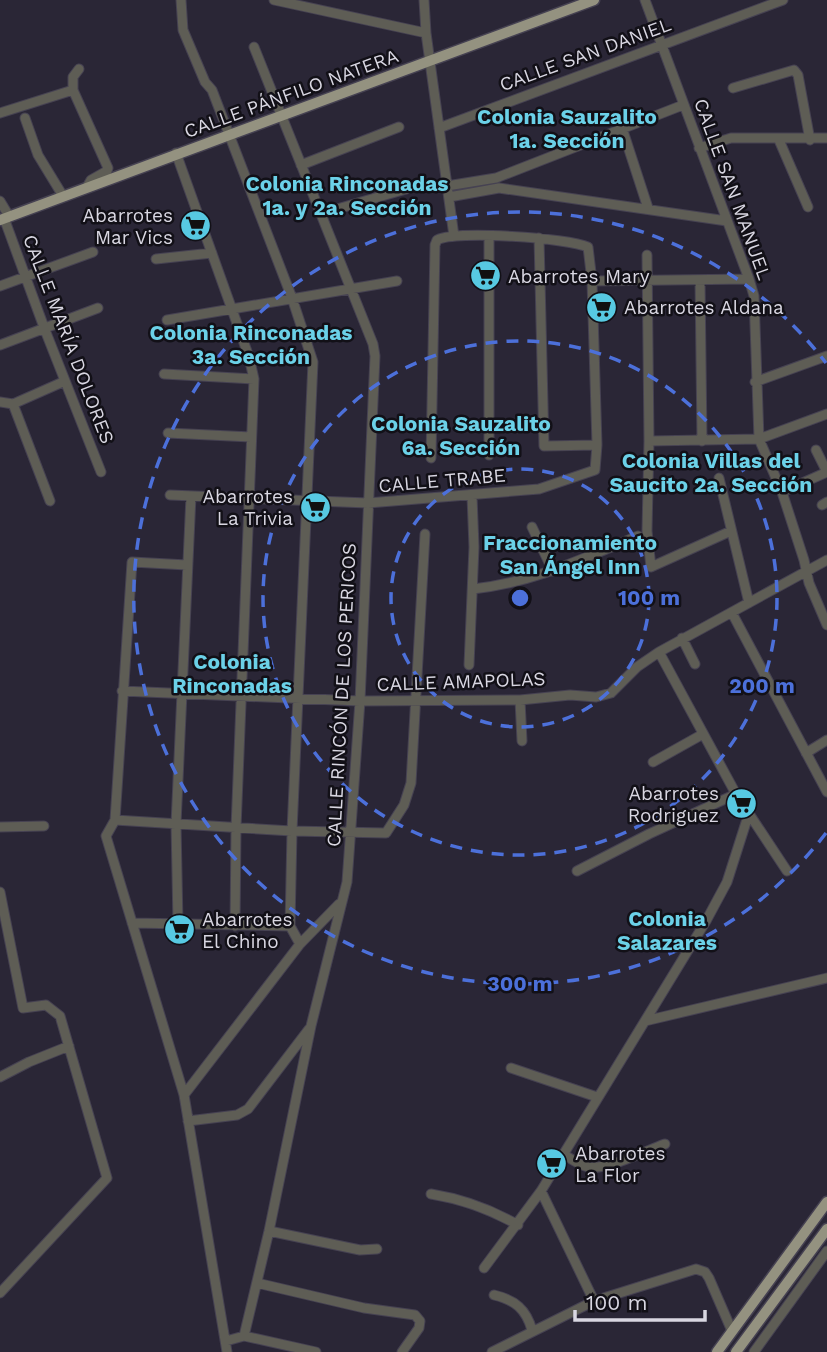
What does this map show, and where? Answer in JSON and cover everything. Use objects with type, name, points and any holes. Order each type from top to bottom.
[{"type":"main road","name":"CALLE PÁNFILO NATERA","points":[[5,218],[594,0]]},
{"type":"main road","points":[[718,1352],[827,1202]]},
{"type":"main road","points":[[736,1352],[822,1240],[827,1229]]},
{"type":"street","points":[[181,0],[183,30],[205,82],[212,90],[292,298],[313,362],[292,831],[290,926],[300,944]]},
{"type":"street","points":[[274,0],[299,2],[426,33]]},
{"type":"street","points":[[424,0],[426,33],[454,236]]},
{"type":"street","name":"CALLE SAN MANUEL","points":[[645,0],[754,296],[755,382],[760,439],[782,492],[809,583],[827,625]]},
{"type":"street","name":"CALLE SAN DANIEL","points":[[439,128],[783,0]]},
{"type":"street","name":"CALLE RINCÓN DE LOS PERICOS","points":[[244,1336],[269,1231],[311,1026],[347,882],[360,701],[374,356],[373,344],[254,47]]},
{"type":"street","points":[[79,69],[73,78],[74,90],[106,160],[107,171],[91,180],[87,187]]},
{"type":"street","points":[[733,88],[794,70],[798,75],[810,140]]},
{"type":"street","points":[[0,113],[74,90]]},
{"type":"street","points":[[448,191],[496,178],[684,105]]},
{"type":"street","points":[[25,118],[38,155],[63,196]]},
{"type":"street","points":[[300,166],[399,127]]},
{"type":"street","points":[[622,128],[648,208]]},
{"type":"street","points":[[699,148],[731,138],[827,138]]},
{"type":"street","points":[[779,140],[808,207]]},
{"type":"street","points":[[176,153],[233,310],[254,379],[236,828],[235,926]]},
{"type":"street","points":[[106,160],[115,164],[119,175]]},
{"type":"street","points":[[496,178],[499,188]]},
{"type":"street","points":[[448,191],[499,188],[648,208],[727,222]]},
{"type":"street","points":[[320,214],[406,189]]},
{"type":"street","name":"CALLE MARÍA DOLORES","points":[[0,201],[45,330],[101,472]]},
{"type":"street","points":[[431,458],[435,245],[437,240],[454,236],[539,238],[544,446],[597,445]]},
{"type":"street","points":[[489,236],[489,455]]},
{"type":"street","name":"CALLE TRABE","points":[[170,495],[368,503],[540,489],[595,470],[597,445],[592,281],[588,247],[539,238]]},
{"type":"street","points":[[0,286],[93,252]]},
{"type":"street","points":[[156,258],[212,253]]},
{"type":"street","points":[[647,256],[647,531],[651,567],[730,531]]},
{"type":"street","points":[[592,281],[749,279]]},
{"type":"street","points":[[700,280],[702,440]]},
{"type":"street","points":[[167,320],[397,281]]},
{"type":"street","points":[[0,345],[98,308]]},
{"type":"street","points":[[755,382],[827,356]]},
{"type":"street","points":[[164,374],[254,379]]},
{"type":"street","points":[[0,402],[13,404],[65,381]]},
{"type":"street","points":[[13,404],[50,501]]},
{"type":"street","points":[[649,441],[760,439],[827,414]]},
{"type":"street","points":[[168,433],[251,437]]},
{"type":"street","points":[[782,492],[827,472],[817,450]]},
{"type":"street","points":[[719,478],[750,603]]},
{"type":"street","points":[[178,924],[176,824],[191,496]]},
{"type":"street","points":[[469,665],[474,547],[472,496]]},
{"type":"street","points":[[533,527],[553,571]]},
{"type":"street","points":[[115,821],[292,831],[386,833],[404,805],[411,783],[425,534]]},
{"type":"street","points":[[473,589],[496,587],[540,576],[638,536]]},
{"type":"street","name":"CALLE AMAPOLAS","points":[[122,691],[360,701],[520,700],[570,695],[596,697],[611,693],[637,667],[682,638],[827,560]]},
{"type":"street","points":[[187,565],[132,562],[115,821],[106,836],[184,1095],[227,1352]]},
{"type":"street","points":[[732,613],[827,792]]},
{"type":"street","points":[[682,638],[695,664]]},
{"type":"street","points":[[659,652],[736,794],[787,872]]},
{"type":"street","points":[[520,700],[522,741]]},
{"type":"street","points":[[653,762],[703,734]]},
{"type":"street","points":[[806,753],[827,740]]},
{"type":"street","points":[[577,871],[736,794]]},
{"type":"street","points":[[484,1268],[541,1191],[706,921],[727,882],[750,813]]},
{"type":"street","points":[[0,827],[44,826]]},
{"type":"street","points":[[0,892],[2,913],[23,1008],[46,1005],[61,1016],[107,1178],[0,1293]]},
{"type":"street","points":[[184,1095],[300,944],[341,902]]},
{"type":"street","points":[[132,923],[290,926]]},
{"type":"street","points":[[645,1021],[827,978]]},
{"type":"street","points":[[188,1121],[237,1115],[248,1109],[311,1026]]},
{"type":"street","points":[[0,1077],[69,1046]]},
{"type":"street","points":[[510,1068],[597,1097]]},
{"type":"street","points":[[563,1154],[578,1164],[603,1166],[665,1144]]},
{"type":"street","points":[[541,1191],[594,1301]]},
{"type":"street","points":[[431,1194],[493,1211],[518,1225]]},
{"type":"street","points":[[269,1231],[360,1250],[377,1249]]},
{"type":"street","points":[[748,1336],[757,1348],[827,1251]]},
{"type":"street","points":[[492,1352],[594,1301],[696,1269],[705,1272],[709,1278],[732,1331]]},
{"type":"street","points":[[257,1283],[364,1308],[415,1315],[420,1321],[419,1328],[402,1352]]},
{"type":"street","points":[[494,1296],[519,1305],[532,1330]]},
{"type":"street","points":[[226,1341],[244,1336],[316,1352]]},
{"type":"place","name":"Abarrotes Mar Vics","points":[[196,226]]},
{"type":"place","name":"Abarrotes Mary","points":[[485,276]]},
{"type":"place","name":"Abarrotes Aldana","points":[[601,307]]},
{"type":"place","name":"Abarrotes La Trivia","points":[[316,507]]},
{"type":"place","name":"Abarrotes Rodriguez","points":[[742,804]]},
{"type":"place","name":"Abarrotes El Chino","points":[[179,930]]},
{"type":"place","name":"Abarrotes La Flor","points":[[552,1164]]},
{"type":"district","name":"Colonia Sauzalito 1a. Sección","points":[[567,129]]},
{"type":"district","name":"Colonia Rinconadas 1a. y 2a. Sección","points":[[347,196]]},
{"type":"district","name":"Colonia Rinconadas 3a. Sección","points":[[251,345]]},
{"type":"district","name":"Colonia Sauzalito 6a. Sección","points":[[461,436]]},
{"type":"district","name":"Colonia Villas del Saucito 2a. Sección","points":[[711,473]]},
{"type":"district","name":"Fraccionamiento San Ángel Inn","points":[[570,555]]},
{"type":"district","name":"Colonia Rinconadas","points":[[232,674]]},
{"type":"district","name":"Colonia Salazares","points":[[667,931]]}]
